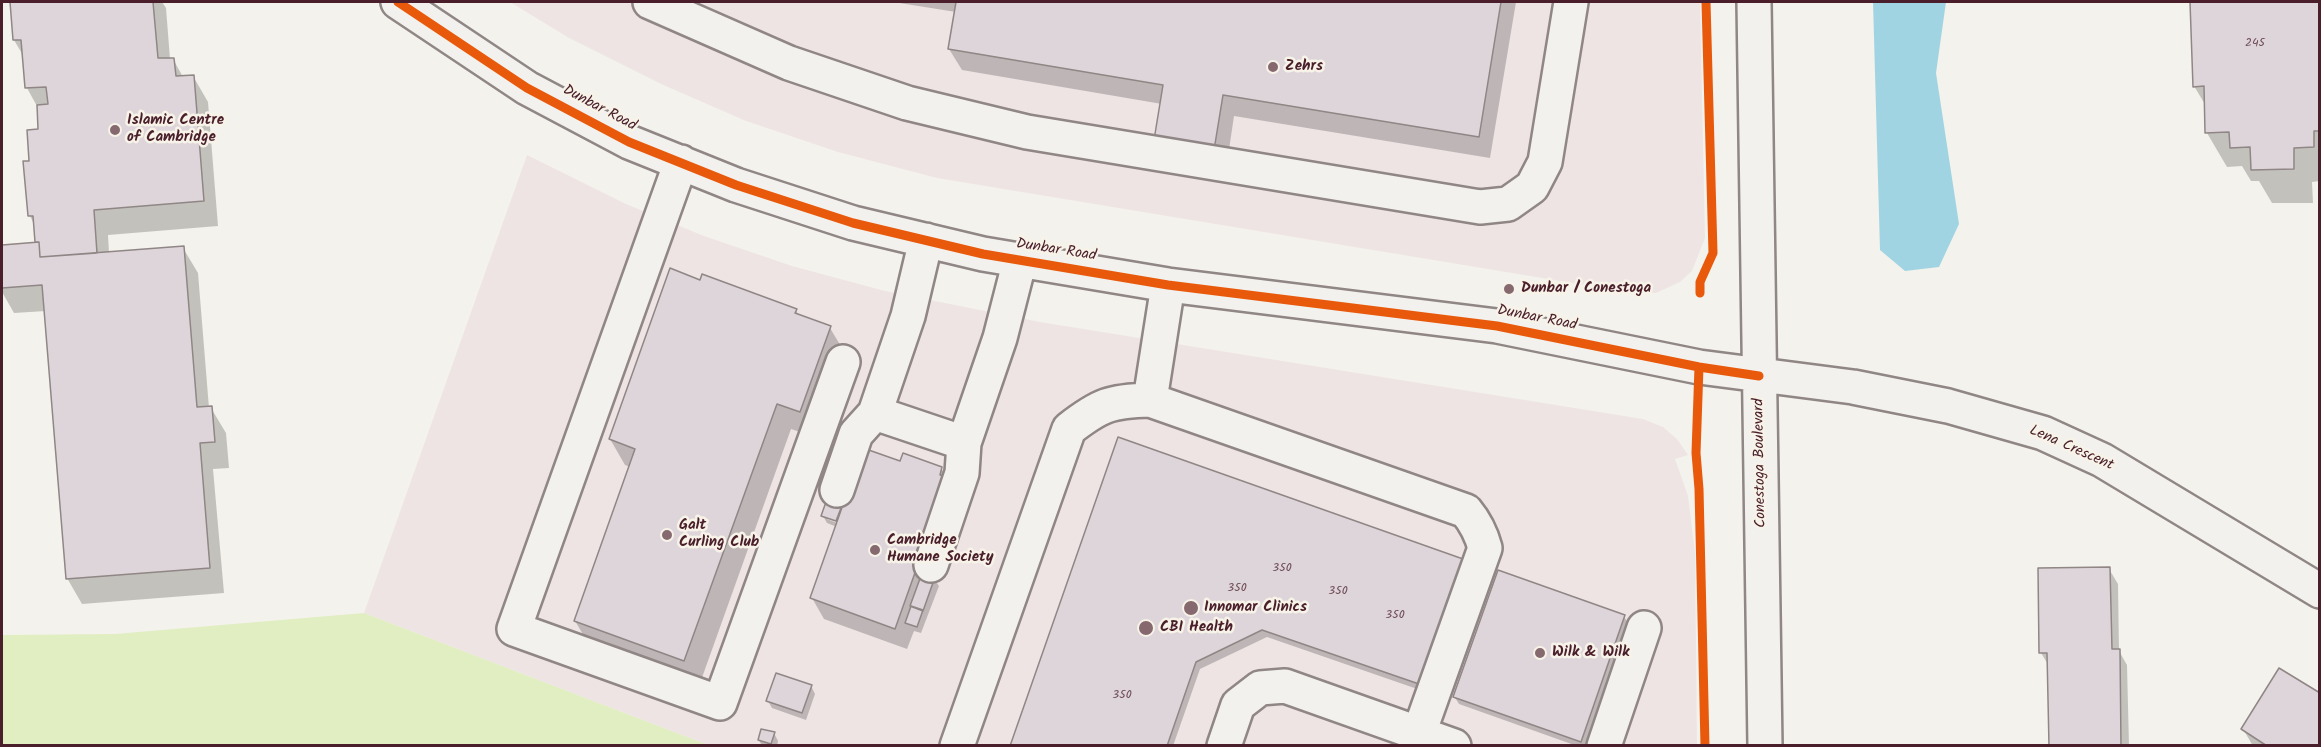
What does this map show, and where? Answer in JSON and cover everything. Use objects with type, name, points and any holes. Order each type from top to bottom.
[{"type":"street","name":"Dunbar Road","points":[[398,2],[527,88],[628,142],[736,185],[853,223],[983,254],[1168,285],[1497,326],[1699,367],[1759,376]]},
{"type":"street","points":[[650,2],[789,63],[907,103],[1028,132],[1480,207],[1508,204],[1532,187],[1545,162],[1571,2]]},
{"type":"street","name":"Conestoga Boulevard","points":[[1754,2],[1765,746]]},
{"type":"street","points":[[681,162],[514,629],[720,703],[843,362]]},
{"type":"street","points":[[837,490],[856,434],[875,413],[908,316],[926,240]]},
{"type":"street","points":[[931,565],[962,474],[964,443],[1000,338],[1020,260]]},
{"type":"street","points":[[1150,400],[1168,285]]},
{"type":"street","name":"Lena Crescent","points":[[1759,376],[1853,387],[1948,406],[2043,433],[2102,460],[2319,591]]},
{"type":"street","points":[[957,746],[1069,429],[1092,411],[1120,401],[1150,400],[1466,511],[1475,522],[1482,534],[1485,548],[1419,733]]},
{"type":"street","points":[[875,413],[964,443]]},
{"type":"street","points":[[1604,746],[1644,628]]},
{"type":"street","points":[[1224,746],[1238,705],[1260,688],[1286,686],[1454,746]]},
{"type":"shaded area","points":[[510,2],[1700,2],[1705,238],[1692,271],[1680,282],[1656,293],[1627,292],[937,178],[838,152],[746,121],[661,84],[569,38]]},
{"type":"shaded area","points":[[527,155],[626,204],[704,236],[792,266],[885,291],[1040,322],[1643,419],[1663,427],[1677,439],[1688,455],[1675,459],[1688,496],[1695,553],[1697,745],[708,745],[364,613]]},
{"type":"green space","points":[[364,613],[708,745],[2,745],[2,635],[115,634]]},
{"type":"water","points":[[1873,2],[1946,2],[1936,73],[1959,224],[1939,267],[1905,271],[1880,250]]},
{"type":"building","name":"Islamic Centre of Cambridge","points":[[10,2],[153,2],[158,58],[174,58],[176,76],[194,75],[204,201],[94,210],[97,253],[40,257],[39,242],[35,242],[33,216],[28,216],[23,161],[29,161],[27,130],[38,129],[37,105],[48,104],[46,87],[25,88],[21,40],[13,40]]},
{"type":"building","name":"Zehrs","points":[[956,2],[1501,2],[1479,137],[1223,95],[1214,150],[1154,140],[1163,85],[948,49]]},
{"type":"building","points":[[2190,2],[2320,2],[2320,131],[2314,131],[2314,147],[2294,148],[2294,169],[2251,170],[2250,147],[2230,148],[2229,132],[2205,133],[2204,86],[2193,87]]},
{"type":"building","points":[[39,242],[40,257],[184,246],[197,407],[212,406],[215,442],[200,443],[210,568],[66,579],[42,285],[2,288],[2,245]]},
{"type":"building","name":"Galt Curling Club","points":[[670,268],[700,280],[702,274],[797,309],[795,313],[831,326],[800,412],[777,404],[684,661],[574,621],[635,449],[609,439]]},
{"type":"building","points":[[1118,437],[1463,559],[1419,684],[1262,630],[1196,662],[1167,746],[1010,746]]},
{"type":"building","name":"Cambridge Humane Society","points":[[863,448],[900,461],[903,453],[942,467],[940,475],[949,477],[895,629],[810,598]]},
{"type":"building","points":[[826,502],[841,508],[836,521],[821,516]]},
{"type":"building","points":[[2110,567],[2112,649],[2120,649],[2121,746],[2049,746],[2047,653],[2039,653],[2038,568]]},
{"type":"building","name":"Wilk & Wilk","points":[[1498,570],[1625,615],[1581,742],[1453,697]]},
{"type":"building","points":[[922,573],[935,577],[923,611],[910,606]]},
{"type":"building","points":[[911,606],[923,610],[917,627],[905,623]]},
{"type":"building","points":[[2279,668],[2320,693],[2320,746],[2267,746],[2241,729]]},
{"type":"building","points":[[776,673],[812,685],[802,713],[766,701]]},
{"type":"building","points":[[761,729],[775,732],[771,744],[758,740]]},
{"type":"cycle path","points":[[398,2],[527,88],[629,142],[736,185],[853,223],[983,254],[1168,285],[1497,326],[1699,367],[1759,376]]},
{"type":"cycle path","points":[[1700,293],[1700,282],[1713,253],[1706,2]]},
{"type":"cycle path","points":[[1699,367],[1696,453],[1699,489],[1705,746]]},
{"type":"place","name":"Zehrs","points":[[1273,67]]},
{"type":"place","name":"Islamic Centre of Cambridge","points":[[115,130]]},
{"type":"place","name":"Dunbar / Conestoga","points":[[1509,289]]},
{"type":"place","name":"Galt Curling Club","points":[[667,535]]},
{"type":"place","name":"Cambridge Humane Society","points":[[875,550]]},
{"type":"place","name":"Innomar Clinics","points":[[1191,608]]},
{"type":"place","name":"CBI Health","points":[[1146,628]]},
{"type":"place","name":"Wilk & Wilk","points":[[1540,653]]}]
